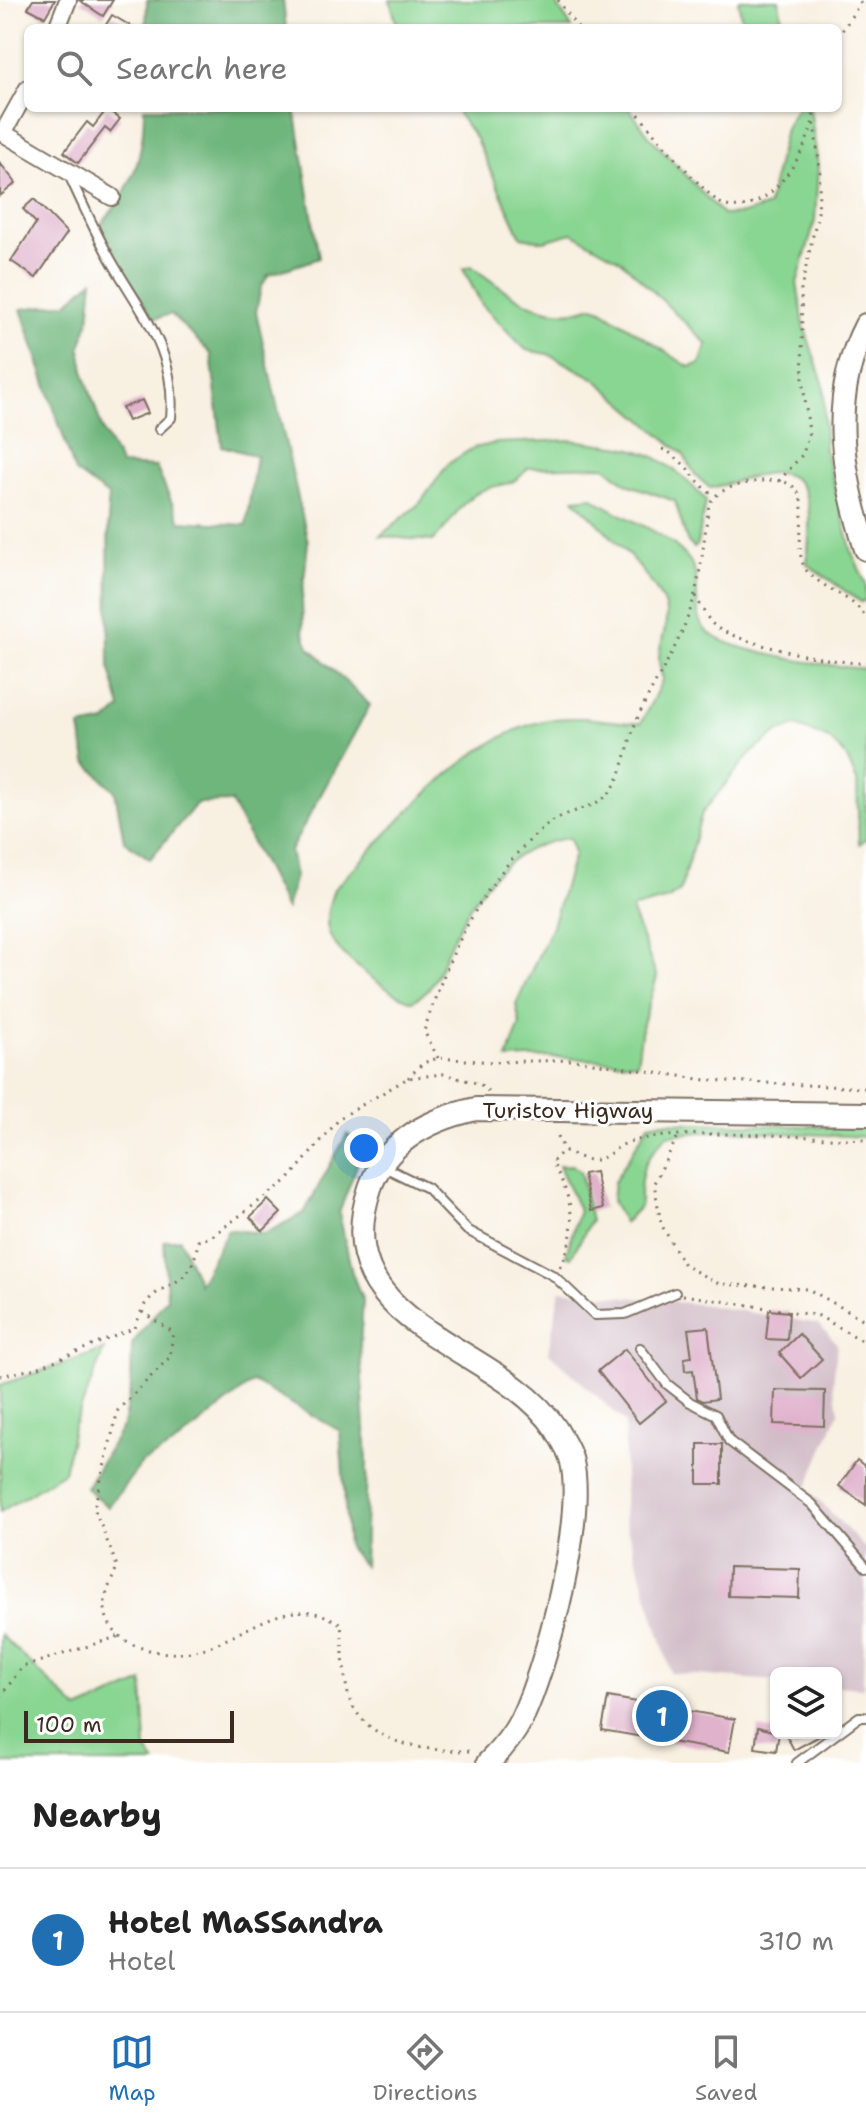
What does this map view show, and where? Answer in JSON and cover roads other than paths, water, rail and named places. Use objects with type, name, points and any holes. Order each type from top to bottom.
[{"type":"main road","points":[[866,325],[856,343],[843,396],[841,426],[853,507],[866,549]]},
{"type":"main road","name":"Turistov Higway","points":[[494,1757],[520,1724],[539,1679],[572,1536],[572,1460],[555,1429],[533,1400],[393,1306],[386,1297],[374,1278],[363,1248],[362,1211],[382,1166],[389,1154],[413,1133],[442,1116],[476,1109],[866,1114]]},
{"type":"street","points":[[59,24],[68,0]]},
{"type":"street","points":[[24,95],[2,135],[112,197]]},
{"type":"lane","points":[[66,169],[110,260],[167,359],[173,393],[171,418],[159,429]]},
{"type":"lane","points":[[382,1166],[427,1188],[467,1230],[554,1276],[595,1315],[625,1314],[675,1293]]},
{"type":"lane","points":[[640,1348],[667,1384],[690,1402],[716,1415],[729,1441],[812,1504],[866,1567]]},
{"type":"lane","points":[[797,1763],[859,1717],[866,1717]]},
{"type":"place","name":"Hotel MaSSandra","points":[[662,1716]]}]
